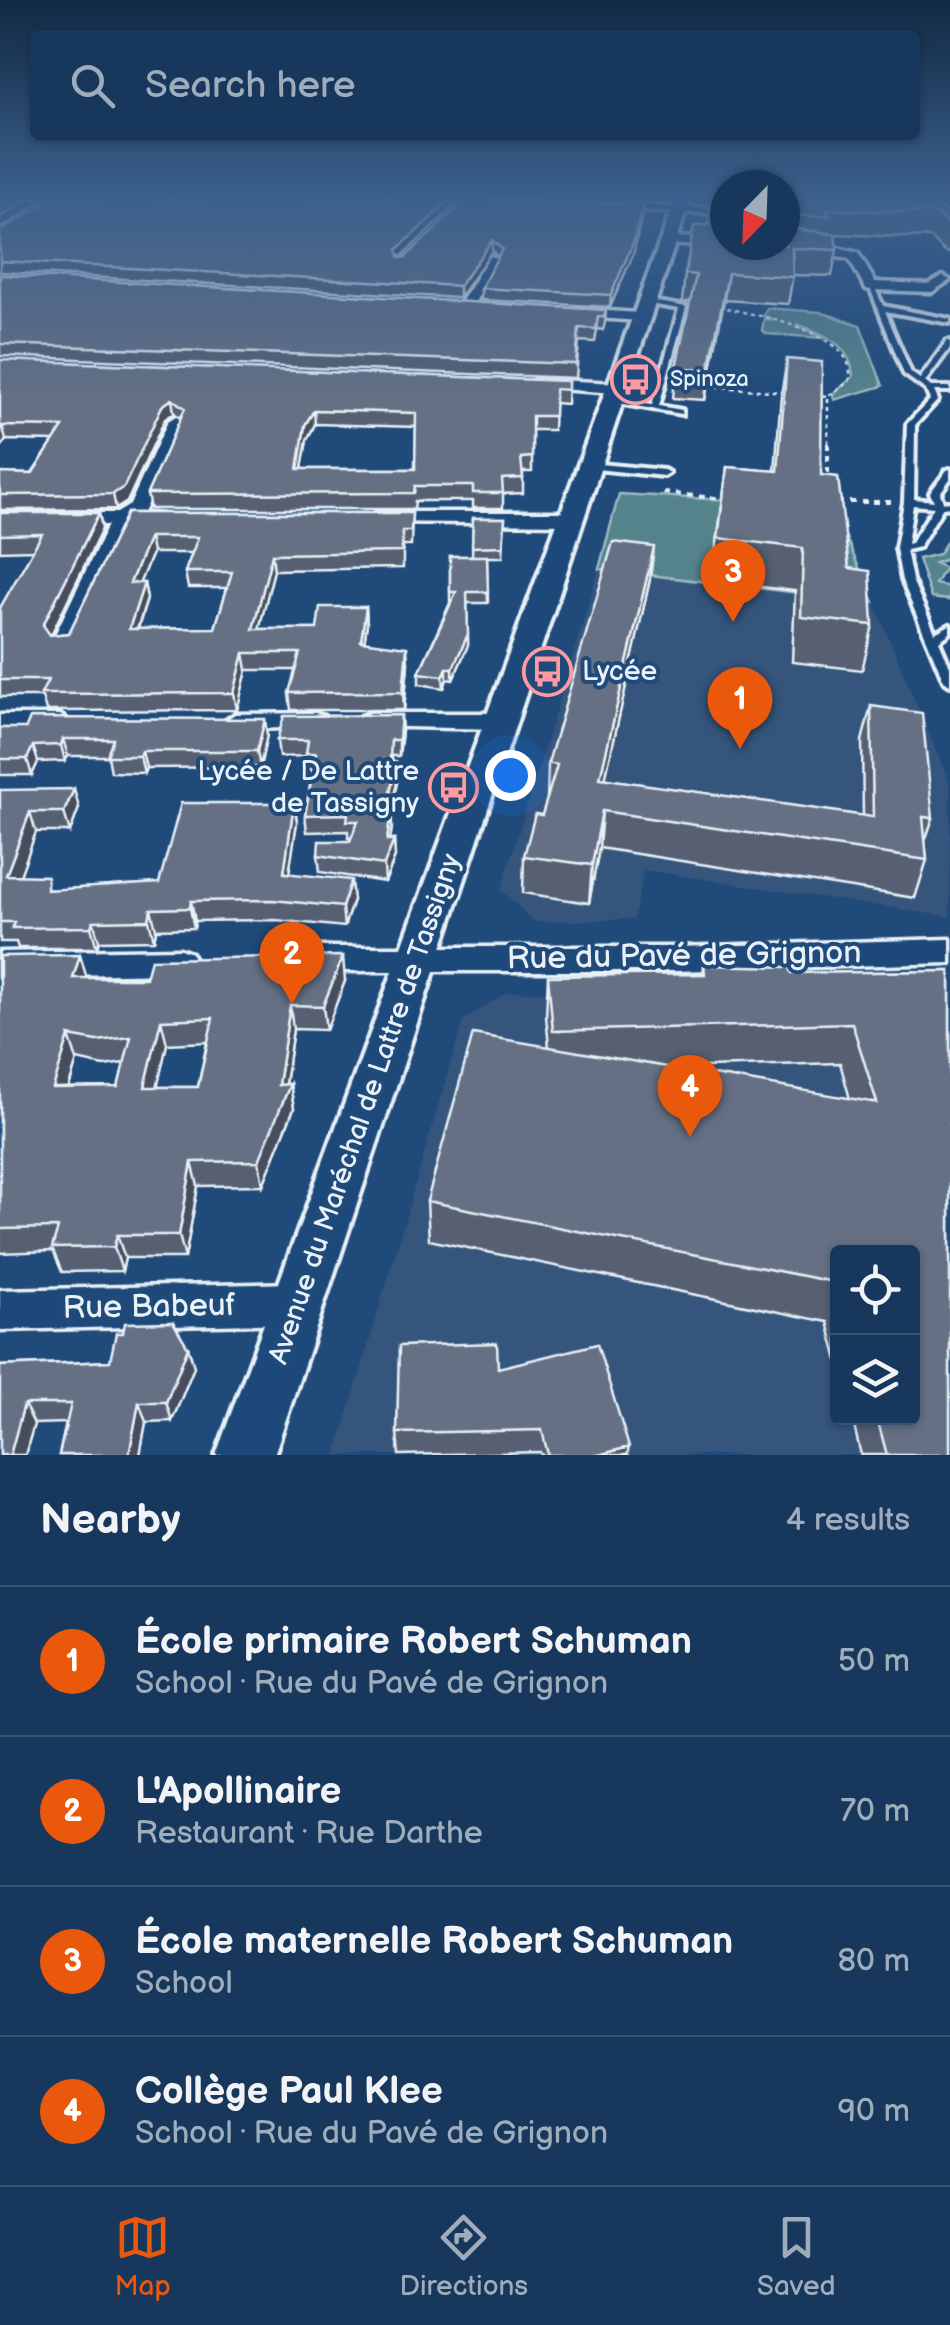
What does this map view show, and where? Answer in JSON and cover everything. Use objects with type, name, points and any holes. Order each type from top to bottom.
[{"type":"street","points":[[466,306],[489,266]]},
{"type":"street","name":"Avenue du Maréchal de Lattre de Tassigny","points":[[245,1455],[659,266]]},
{"type":"street","points":[[860,266],[871,286],[932,288],[948,277]]},
{"type":"street","points":[[447,305],[486,307]]},
{"type":"street","points":[[564,312],[643,309]]},
{"type":"street","points":[[512,384],[614,394]]},
{"type":"street","points":[[62,643],[122,519],[138,508],[176,421]]},
{"type":"street","points":[[359,518],[570,518]]},
{"type":"street","points":[[0,519],[181,519]]},
{"type":"street","points":[[214,722],[499,721]]},
{"type":"street","points":[[0,723],[78,722]]},
{"type":"street","name":"Rue du Pavé de Grignon","points":[[271,960],[676,959],[950,950]]},
{"type":"street","points":[[0,964],[213,961]]},
{"type":"street","name":"Rue Babeuf","points":[[0,1310],[297,1303]]},
{"type":"lane","points":[[871,286],[908,374],[925,385],[950,390]]},
{"type":"lane","points":[[643,309],[680,305],[683,308],[656,406]]},
{"type":"lane","points":[[880,308],[950,321]]},
{"type":"lane","points":[[925,385],[950,343]]},
{"type":"lane","points":[[925,385],[934,400],[911,424],[910,502],[901,548],[907,580],[950,680]]},
{"type":"lane","points":[[614,394],[678,412]]},
{"type":"lane","points":[[589,466],[664,473]]},
{"type":"lane","points":[[945,505],[935,494],[950,472]]},
{"type":"lane","points":[[910,502],[945,505]]},
{"type":"lane","points":[[901,548],[915,545],[945,505]]},
{"type":"lane","points":[[933,640],[950,628]]},
{"type":"path","points":[[680,305],[741,309],[832,341],[846,357],[851,374],[848,382],[828,396],[811,394]]},
{"type":"path","points":[[708,386],[794,393]]},
{"type":"path","points":[[828,396],[828,494]]},
{"type":"path","points":[[649,492],[739,499]]},
{"type":"path","points":[[830,502],[910,502]]},
{"type":"shaded area","points":[[599,569],[874,602],[950,784],[950,917],[644,870],[634,919],[534,922],[501,890]]},
{"type":"shaded area","points":[[926,985],[950,1455],[336,1455],[463,1021],[507,992]]},
{"type":"green space","points":[[767,308],[820,312],[860,325],[883,386],[834,400],[833,394],[853,377],[842,349],[826,336],[796,324],[824,338],[767,334],[762,330],[764,319],[775,320],[763,316]]},
{"type":"green space","points":[[619,494],[832,506],[874,602],[599,569]]},
{"type":"green space","points":[[950,536],[950,558],[935,563],[945,568],[935,584],[950,587],[949,600],[931,598],[918,559],[939,554]]},
{"type":"building","points":[[90,266],[473,266],[459,286]]},
{"type":"building","points":[[493,266],[623,266],[611,295],[481,288]]},
{"type":"building","points":[[687,266],[793,266],[793,277],[728,273],[709,370],[676,367],[696,275],[685,274]]},
{"type":"building","points":[[0,275],[606,310],[604,317],[598,317],[596,329],[579,328],[576,364],[0,344]]},
{"type":"building","points":[[787,359],[822,362],[821,475],[838,477],[849,568],[870,571],[873,625],[801,617],[803,548],[718,538],[727,467],[778,471]]},
{"type":"building","points":[[0,360],[568,381],[568,390],[555,389],[554,416],[532,416],[532,457],[521,458],[523,478],[502,479],[503,493],[473,493],[473,486],[415,486],[414,493],[147,494],[185,408],[172,399],[162,406],[124,487],[113,494],[0,495],[0,473],[32,474],[63,427],[0,429]],"holes":[[[314,410],[416,413],[415,469],[298,469],[305,425]]]},
{"type":"building","points":[[0,513],[99,513],[43,625],[50,635],[69,633],[127,513],[412,513],[411,531],[402,531],[402,552],[272,554],[253,629],[317,629],[320,607],[366,607],[361,641],[407,647],[403,692],[289,693],[300,653],[244,653],[234,693],[41,694],[48,680],[0,680],[0,608],[42,534],[0,535]],"holes":[[[149,537],[198,537],[185,572],[232,572],[215,628],[129,629],[144,583],[130,583]]]},
{"type":"building","points":[[473,518],[505,518],[503,546],[472,547]]},
{"type":"building","points":[[613,542],[654,547],[600,778],[873,817],[871,706],[922,713],[933,818],[923,817],[927,860],[602,811],[592,865],[524,856],[535,814],[542,815],[557,765],[548,763]]},
{"type":"building","points":[[450,556],[487,556],[488,592],[467,592],[468,634],[453,668],[447,668],[443,676],[419,673],[456,592],[450,592]]},
{"type":"building","points":[[401,715],[399,740],[391,740],[390,759],[397,762],[386,810],[391,810],[387,841],[394,840],[384,865],[318,855],[319,841],[350,841],[358,821],[347,821],[348,814],[305,815],[316,753],[306,753],[308,740],[277,740],[284,716]]},
{"type":"building","points":[[30,718],[265,719],[257,751],[142,751],[140,756],[107,756],[113,739],[63,739],[61,745],[33,746],[27,759],[0,759],[0,728],[26,728]]},
{"type":"building","points":[[74,789],[64,812],[30,812],[6,875],[47,876],[47,890],[159,883],[181,803],[294,803],[284,873],[351,880],[342,907],[273,900],[191,901],[190,908],[151,909],[149,920],[93,921],[91,927],[12,928],[14,922],[0,922],[0,790]]},
{"type":"building","points":[[80,955],[73,978],[146,978],[151,959],[343,956],[323,1006],[290,1005],[278,1085],[290,1084],[259,1161],[192,1162],[179,1235],[117,1235],[114,1247],[52,1248],[58,1228],[0,1229],[0,956]],"holes":[[[213,1018],[198,1087],[145,1087],[161,1020]],[[69,1036],[97,1041],[131,1037],[118,1087],[53,1088]]]},
{"type":"building","points":[[704,965],[790,967],[792,973],[950,971],[950,1455],[887,1455],[879,1425],[920,1425],[920,1245],[830,1245],[830,1281],[427,1201],[473,1034],[877,1103],[852,1023],[553,1031],[548,976],[705,974]]},
{"type":"building","points":[[173,1322],[188,1347],[166,1402],[139,1402],[129,1455],[59,1455],[71,1404],[24,1404],[10,1455],[0,1455],[0,1366],[110,1361],[116,1333],[123,1333],[125,1323]]},
{"type":"building","points":[[497,1343],[498,1368],[597,1344],[629,1447],[598,1455],[548,1455],[542,1430],[397,1433],[399,1346]]},
{"type":"place","name":"Spinoza","points":[[635,379]]},
{"type":"place","name":"École maternelle Robert Schuman","points":[[733,622]]},
{"type":"place","name":"Lycée","points":[[547,671]]},
{"type":"place","name":"École primaire Robert Schuman","points":[[740,749]]},
{"type":"place","name":"Lycée / De Lattre de Tassigny","points":[[454,787]]},
{"type":"place","name":"L'Apollinaire","points":[[292,1004]]},
{"type":"place","name":"Collège Paul Klee","points":[[690,1137]]}]
